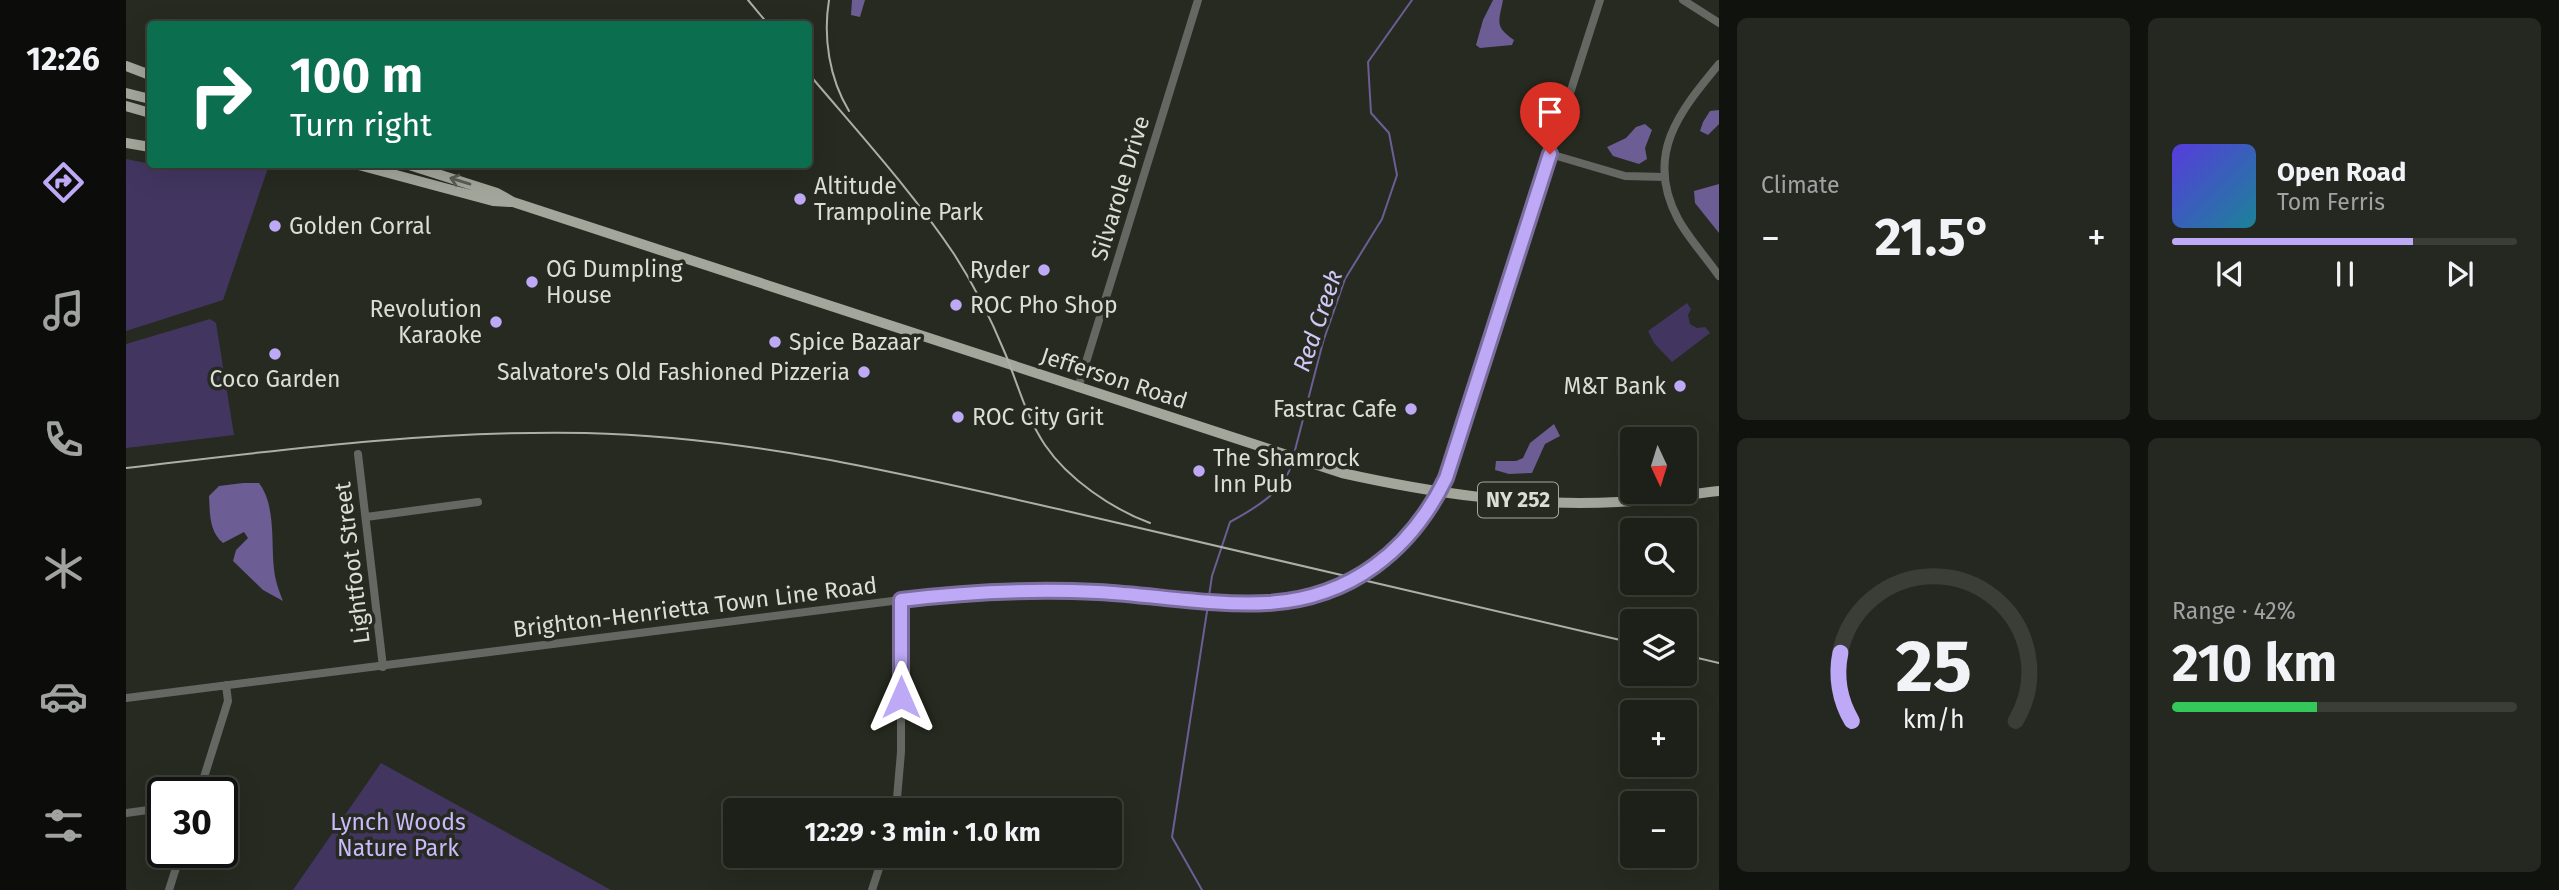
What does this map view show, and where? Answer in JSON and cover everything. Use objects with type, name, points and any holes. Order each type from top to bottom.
[{"type":"main road","points":[[126,66],[147,74]]},
{"type":"main road","points":[[126,93],[147,98]]},
{"type":"main road","points":[[126,106],[147,112]]},
{"type":"main road","points":[[126,144],[147,147]]},
{"type":"main road","name":"Jefferson Road","points":[[370,168],[493,201],[513,202],[1281,454],[1371,480],[1501,499],[1589,502],[1639,500],[1719,491]]},
{"type":"main road","name":"Jefferson Road","points":[[419,168],[498,192],[513,202]]},
{"type":"street","name":"Silvarole Drive","points":[[1078,388],[1198,0]]},
{"type":"street","name":"Brighton-Henrietta Town Line Road","points":[[126,698],[901,600],[1040,591],[1259,603],[1297,599],[1356,579],[1407,539],[1431,508],[1439,492],[1462,431],[1600,0]]},
{"type":"street","points":[[1683,0],[1719,23]]},
{"type":"street","points":[[1719,64],[1677,119],[1666,149],[1665,177],[1678,219],[1719,276]]},
{"type":"street","points":[[1550,154],[1625,176],[1665,177]]},
{"type":"street","name":"Lightfoot Street","points":[[358,454],[383,667]]},
{"type":"street","points":[[366,517],[478,502]]},
{"type":"street","points":[[897,798],[901,752],[901,600]]},
{"type":"street","points":[[204,777],[228,701],[226,685]]},
{"type":"street","points":[[126,813],[147,810]]},
{"type":"street","points":[[169,890],[176,868]]},
{"type":"street","points":[[872,890],[879,868]]},
{"type":"green space","points":[[126,159],[147,163],[147,168],[268,168],[223,300],[126,331]]},
{"type":"green space","points":[[1687,303],[1691,309],[1688,315],[1690,324],[1697,328],[1705,327],[1710,333],[1672,362],[1654,343],[1648,331]]},
{"type":"green space","points":[[210,319],[216,323],[234,435],[126,448],[126,344]]},
{"type":"green space","name":"Lynch Woods Nature Park","points":[[381,763],[611,890],[293,890]]},
{"type":"shaded area","points":[[852,0],[865,0],[860,17],[851,15]]},
{"type":"shaded area","points":[[1493,0],[1503,0],[1499,23],[1503,31],[1514,40],[1512,45],[1480,48],[1476,45],[1483,20]]},
{"type":"shaded area","points":[[1719,110],[1719,124],[1708,135],[1700,131],[1710,111]]},
{"type":"shaded area","points":[[1645,124],[1652,130],[1645,148],[1647,159],[1639,164],[1613,156],[1607,147],[1626,138],[1636,127]]},
{"type":"shaded area","points":[[1719,184],[1719,233],[1695,203],[1694,191]]},
{"type":"shaded area","points":[[1554,424],[1560,436],[1545,444],[1532,473],[1509,474],[1495,470],[1496,461],[1516,461],[1523,458],[1530,443]]},
{"type":"shaded area","points":[[259,483],[268,502],[275,573],[283,601],[263,590],[233,561],[236,550],[248,538],[244,532],[223,543],[213,528],[209,496],[219,486]]},
{"type":"waterway","name":"Red Creek","points":[[1294,454],[1323,342],[1345,279],[1382,219],[1397,175],[1389,133],[1371,113],[1368,62],[1412,0]]},
{"type":"waterway","name":"Red Creek","points":[[1209,596],[1212,576],[1230,522],[1276,491],[1292,463]]},
{"type":"waterway","name":"Red Creek","points":[[1202,890],[1172,837],[1208,605]]},
{"type":"railway","points":[[748,0],[766,21]]},
{"type":"railway","points":[[829,0],[829,57],[837,85],[849,111]]},
{"type":"railway","points":[[812,78],[902,184],[954,254],[988,315],[1027,412],[1045,445],[1078,481],[1121,510],[1150,523]]},
{"type":"railway","points":[[126,468],[355,443],[470,435],[586,433],[709,442],[830,460],[950,485],[1620,640]]},
{"type":"railway","points":[[1697,658],[1719,663]]},
{"type":"place","name":"Altitude Trampoline Park","points":[[800,199]]},
{"type":"place","name":"Golden Corral","points":[[275,226]]},
{"type":"place","name":"Ryder","points":[[1044,270]]},
{"type":"place","name":"OG Dumpling House","points":[[532,282]]},
{"type":"place","name":"ROC Pho Shop","points":[[956,305]]},
{"type":"place","name":"Revolution Karaoke","points":[[496,322]]},
{"type":"place","name":"Spice Bazaar","points":[[775,342]]},
{"type":"place","name":"Coco Garden","points":[[275,354]]},
{"type":"place","name":"Salvatore's Old Fashioned Pizzeria","points":[[864,372]]},
{"type":"place","name":"M&T Bank","points":[[1680,386]]},
{"type":"place","name":"Fastrac Cafe","points":[[1411,409]]},
{"type":"place","name":"ROC City Grit","points":[[958,417]]},
{"type":"place","name":"The Shamrock Inn Pub","points":[[1199,471]]},
{"type":"route","points":[[901,697],[901,600],[1054,591],[1272,603],[1309,597],[1334,588],[1356,579],[1386,557],[1407,539],[1431,508],[1446,478],[1550,154]]}]
